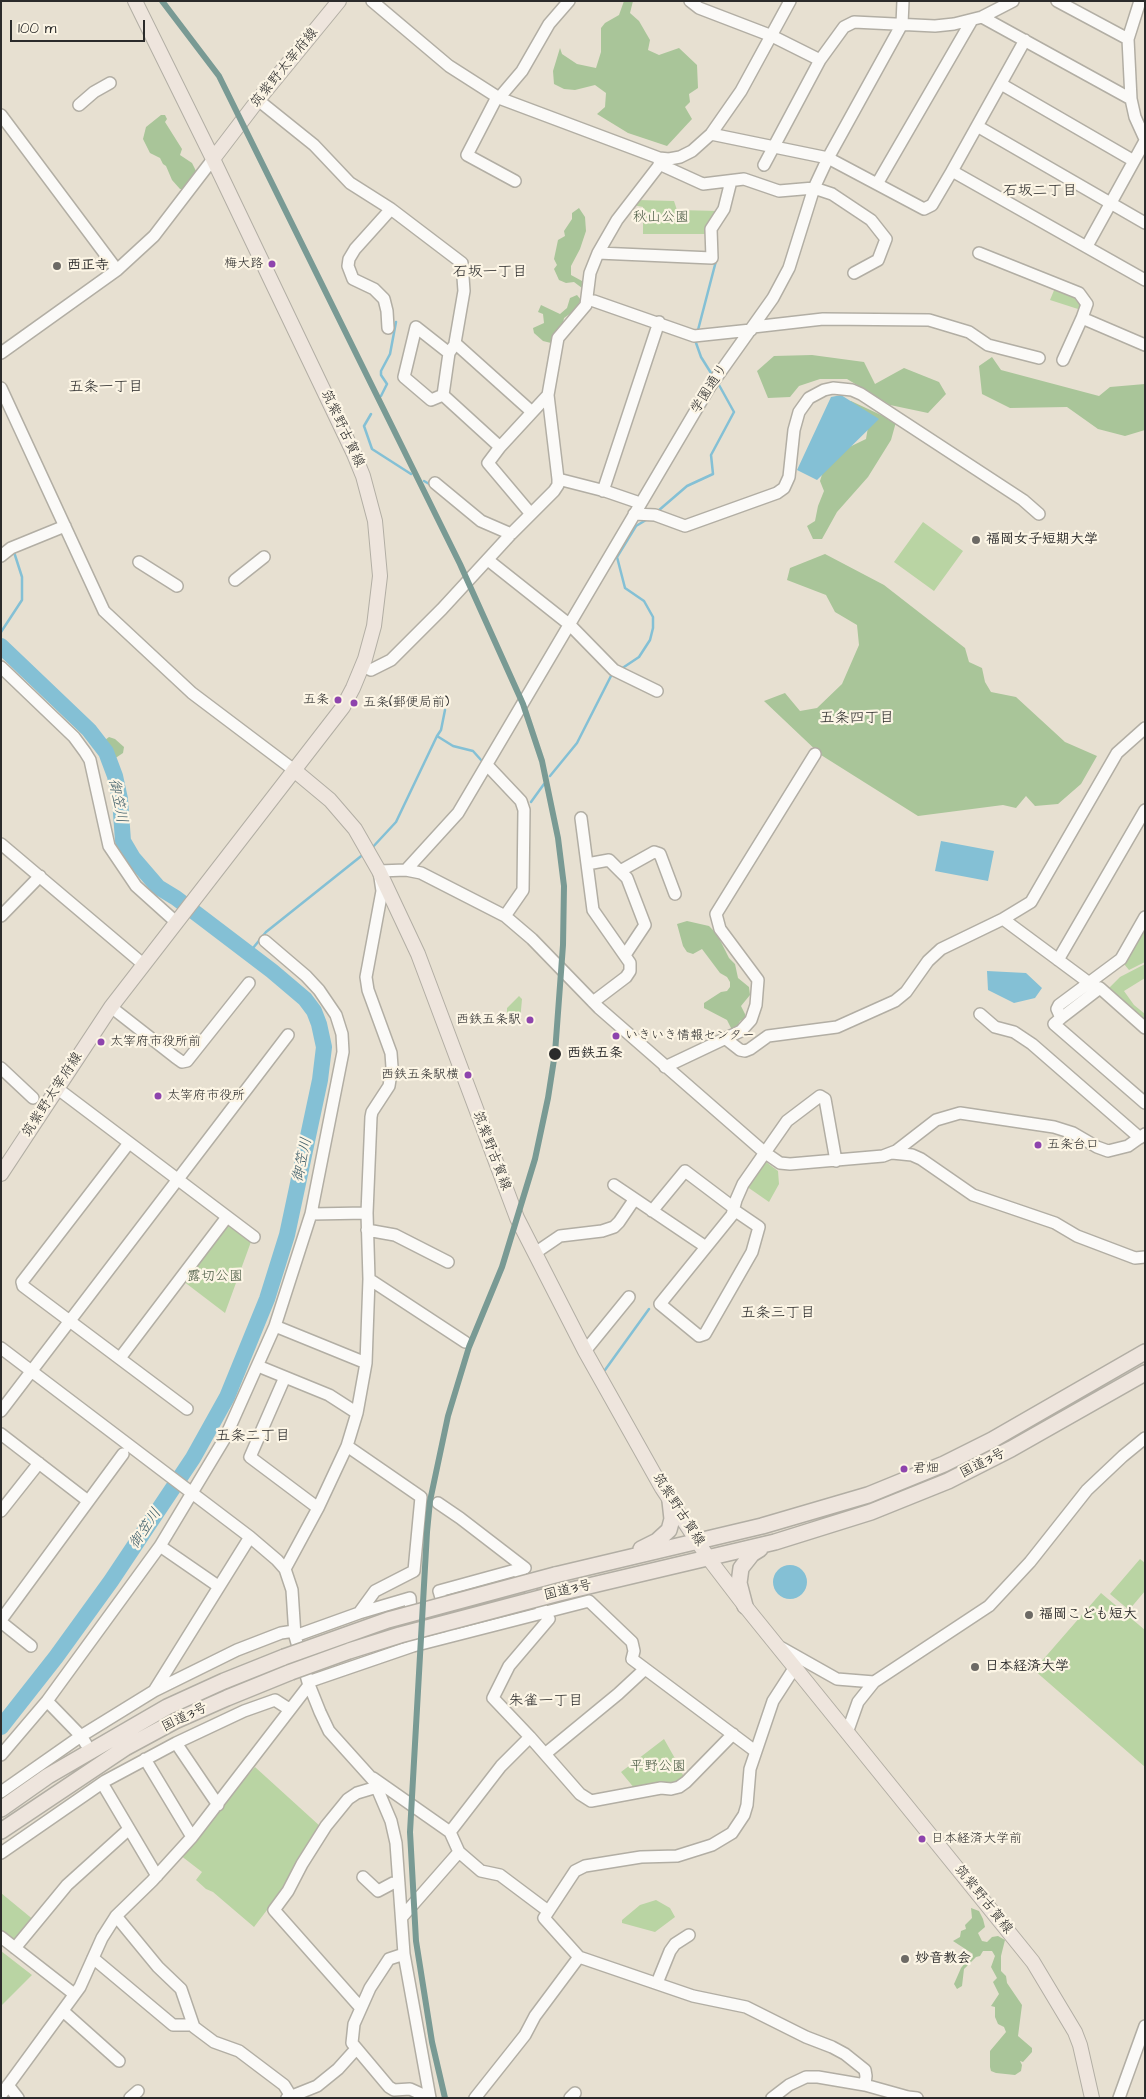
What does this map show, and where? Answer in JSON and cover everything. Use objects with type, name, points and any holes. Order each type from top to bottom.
[{"type":"highway","name":"国道3号","points":[[1,1809],[48,1776],[167,1707],[284,1656],[388,1620],[555,1575],[762,1526],[868,1495],[944,1464],[992,1440],[1145,1352]]},
{"type":"highway","name":"国道3号","points":[[1,1831],[125,1748],[210,1706],[291,1672],[409,1632],[559,1593],[775,1542],[871,1512],[948,1481],[1011,1450],[1145,1372]]},
{"type":"highway","points":[[617,1561],[658,1541],[667,1533],[671,1526],[670,1501]]},
{"type":"highway","points":[[745,1606],[739,1582],[741,1568],[752,1554],[775,1542]]},
{"type":"main road","name":"筑紫野太宰府線","points":[[213,159],[258,100],[339,1]]},
{"type":"main road","name":"筑紫野古賀線","points":[[138,2],[340,424],[363,476],[376,521],[380,576],[374,626],[362,666],[343,708],[294,770],[330,800],[355,830],[378,871],[418,954],[512,1206],[585,1350],[670,1501],[745,1606],[1044,1977],[1075,2032],[1080,2045],[1092,2098]]},
{"type":"main road","name":"筑紫野太宰府線","points":[[1,1174],[111,1007],[294,770]]},
{"type":"street","points":[[372,1],[449,66],[498,97],[662,162],[703,184],[744,179],[779,191],[814,188],[832,194],[871,220],[886,239],[878,260],[854,273]]},
{"type":"street","points":[[515,181],[467,155],[498,97],[522,72],[549,24],[569,1]]},
{"type":"street","points":[[690,1],[699,8],[772,36],[820,60]]},
{"type":"street","points":[[362,666],[371,670],[391,660],[558,485],[548,395],[558,338],[586,305],[590,273],[598,252],[617,220],[662,162],[686,155],[711,134],[741,91],[790,1]]},
{"type":"street","name":"学園通り","points":[[406,870],[458,813],[709,388],[773,298],[788,268],[814,188],[828,158],[902,24],[903,1]]},
{"type":"street","points":[[764,165],[820,60],[844,27],[854,22],[935,26],[977,19],[1012,1]]},
{"type":"street","points":[[1057,1],[1128,39]]},
{"type":"street","points":[[1087,246],[1145,140],[1136,122],[1132,99],[1128,39],[1140,1]]},
{"type":"street","points":[[977,19],[1025,40],[1132,99]]},
{"type":"street","points":[[877,184],[977,19]]},
{"type":"street","points":[[711,134],[828,158],[927,209],[932,205],[952,171],[1025,40]]},
{"type":"street","points":[[79,105],[94,92],[110,83]]},
{"type":"street","points":[[1000,84],[1134,162]]},
{"type":"street","points":[[258,100],[314,145],[350,183],[391,209],[462,262],[464,291],[443,395]]},
{"type":"street","points":[[1,115],[117,270]]},
{"type":"street","points":[[977,126],[1145,223]]},
{"type":"street","points":[[1,352],[117,270],[154,236],[213,159]]},
{"type":"street","points":[[952,171],[1145,280]]},
{"type":"street","points":[[598,252],[712,258],[711,229],[724,209],[731,182]]},
{"type":"street","points":[[388,328],[384,299],[374,289],[353,279],[348,266],[349,259],[356,249],[391,209]]},
{"type":"street","points":[[979,253],[1079,293],[1087,304],[1063,360]]},
{"type":"street","points":[[594,301],[659,322],[694,336],[823,319],[929,320],[969,332],[988,345],[1039,358]]},
{"type":"street","points":[[1082,318],[1145,345]]},
{"type":"street","points":[[603,491],[659,322]]},
{"type":"street","points":[[443,395],[431,400],[404,377],[416,327],[452,348],[532,412]]},
{"type":"street","points":[[1,388],[65,526],[96,599],[106,614],[192,692],[294,770]]},
{"type":"street","points":[[634,514],[655,514],[686,526],[777,493],[784,488],[789,477],[794,430],[799,412],[809,398],[824,390],[833,388],[852,390],[861,394],[1023,500],[1039,514]]},
{"type":"street","points":[[443,395],[500,447]]},
{"type":"street","points":[[531,514],[488,463],[500,447],[548,395]]},
{"type":"street","points":[[558,479],[640,503]]},
{"type":"street","points":[[435,483],[481,521],[511,534]]},
{"type":"street","points":[[1,556],[10,548],[65,526]]},
{"type":"street","points":[[235,580],[264,557]]},
{"type":"street","points":[[488,560],[570,625],[614,670],[657,691]]},
{"type":"street","points":[[139,562],[177,586]]},
{"type":"street","points":[[1,667],[74,737],[85,752],[90,760],[109,846],[136,886],[176,921]]},
{"type":"street","points":[[726,1039],[740,1050],[745,1051],[768,1036],[837,1027],[895,1001],[906,992],[928,960],[942,949],[1003,919],[1031,902],[1117,753],[1145,728]]},
{"type":"street","points":[[665,1067],[741,1031],[751,1020],[756,1005],[758,980],[720,929],[716,914],[815,754]]},
{"type":"street","points":[[487,765],[520,801],[524,810],[523,890],[505,916]]},
{"type":"street","points":[[1058,960],[1145,810]]},
{"type":"street","points":[[581,818],[593,910],[630,963],[630,971],[626,977],[592,1002]]},
{"type":"street","points":[[1,844],[143,964]]},
{"type":"street","points":[[620,871],[654,852],[660,854],[675,894]]},
{"type":"street","points":[[587,864],[609,860],[627,878],[645,925],[625,955]]},
{"type":"street","points":[[286,1569],[318,1508],[347,1446],[358,1413],[366,1363],[369,1279],[367,1213],[372,1112],[389,1086],[392,1067],[391,1054],[368,990],[366,977],[382,891],[378,871],[406,870],[421,873],[505,916],[532,939],[592,1002],[764,1152],[780,1163],[836,1161],[883,1156],[892,1153],[936,1120],[960,1112],[1054,1127],[1073,1133],[1096,1147],[1108,1151],[1128,1146],[1143,1136],[1032,1044],[1014,1032],[995,1027],[980,1014]]},
{"type":"street","points":[[1,916],[40,876]]},
{"type":"street","points":[[1062,1018],[1058,1009],[1059,1005],[1121,958],[1145,917]]},
{"type":"street","points":[[1003,919],[1088,982]]},
{"type":"street","points":[[1,1755],[47,1701],[160,1546],[225,1438],[275,1326],[311,1214],[343,1052],[342,1034],[336,1015],[319,990],[306,976],[265,941]]},
{"type":"street","points":[[111,1007],[175,1058],[182,1062],[187,1062],[249,983]]},
{"type":"street","points":[[1145,1028],[1100,988],[1054,1024],[1145,1103]]},
{"type":"street","points":[[1,1410],[288,1035]]},
{"type":"street","points":[[1,1068],[32,1098]]},
{"type":"street","points":[[58,1089],[254,1237]]},
{"type":"street","points":[[652,1211],[685,1171],[734,1209],[759,1228],[747,1260],[705,1334],[699,1336],[660,1304],[732,1215],[734,1209],[742,1184],[787,1121],[820,1096],[825,1099],[836,1161]]},
{"type":"street","points":[[129,1143],[23,1278],[23,1286],[188,1409]]},
{"type":"street","points":[[892,1153],[912,1155],[921,1159],[973,1195],[1055,1223],[1077,1236],[1135,1258],[1145,1257]]},
{"type":"street","points":[[614,1185],[706,1247]]},
{"type":"street","points":[[535,1253],[560,1236],[602,1231],[614,1227],[634,1200]]},
{"type":"street","points":[[311,1214],[367,1213]]},
{"type":"street","points":[[120,1358],[227,1217]]},
{"type":"street","points":[[367,1230],[395,1235],[448,1262]]},
{"type":"street","points":[[369,1279],[465,1342]]},
{"type":"street","points":[[585,1350],[629,1297]]},
{"type":"street","points":[[275,1326],[366,1363]]},
{"type":"street","points":[[1,1348],[250,1537],[286,1569],[292,1590],[294,1634],[309,1684],[329,1731],[370,1775],[450,1832],[459,1852],[482,1871],[500,1875],[548,1911]]},
{"type":"street","points":[[258,1366],[329,1395],[358,1413]]},
{"type":"street","points":[[285,1377],[250,1457],[318,1508]]},
{"type":"street","points":[[1,1434],[88,1501]]},
{"type":"street","points":[[847,1732],[858,1702],[874,1682],[988,1606],[1030,1562],[1087,1490],[1145,1438]]},
{"type":"street","points":[[347,1446],[421,1497],[414,1571],[375,1591],[359,1613]]},
{"type":"street","points":[[31,1646],[1,1621],[123,1454]]},
{"type":"street","points":[[1,1511],[39,1464]]},
{"type":"street","points":[[438,1503],[525,1568],[439,1591],[453,1636]]},
{"type":"street","points":[[154,1691],[250,1537]]},
{"type":"street","points":[[160,1546],[218,1586]]},
{"type":"street","points":[[517,1570],[549,1619],[508,1666],[493,1698],[585,1799],[591,1801],[662,1788],[671,1789],[679,1787],[733,1734]]},
{"type":"street","points":[[1,1792],[83,1740],[154,1691],[237,1650],[274,1636],[294,1634],[410,1598],[413,1646]]},
{"type":"street","points":[[18,2098],[4,2090],[80,1987],[92,1958],[116,1916],[157,1876],[192,1837],[309,1684],[413,1646],[588,1601],[632,1642],[634,1652],[632,1659],[755,1751]]},
{"type":"street","points":[[779,1646],[837,1679],[874,1682]]},
{"type":"street","points":[[796,1667],[773,1701],[750,1769],[747,1804],[744,1814],[738,1825],[725,1839],[712,1846],[677,1856],[641,1857],[585,1866],[575,1871],[544,1918],[579,1957],[693,1996],[746,2007],[806,2037],[832,2047],[845,2054],[865,2070],[864,2085]]},
{"type":"street","points":[[545,1754],[618,1694],[644,1669]]},
{"type":"street","points":[[1,1853],[103,1780],[176,1743],[244,1711],[276,1700],[289,1709]]},
{"type":"street","points":[[47,1701],[83,1740]]},
{"type":"street","points":[[450,1832],[500,1766],[530,1737]]},
{"type":"street","points":[[176,1743],[218,1805]]},
{"type":"street","points":[[145,1759],[192,1837]]},
{"type":"street","points":[[370,1775],[377,1787],[393,1828],[404,1954],[430,2098]]},
{"type":"street","points":[[103,1780],[157,1876]]},
{"type":"street","points":[[360,2007],[274,1910],[288,1891],[302,1864],[326,1826],[348,1799],[357,1793],[377,1787]]},
{"type":"street","points":[[15,1948],[67,1885],[129,1829]]},
{"type":"street","points":[[402,1917],[459,1852]]},
{"type":"street","points":[[363,1877],[378,1891],[399,1882]]},
{"type":"street","points":[[116,1916],[158,1967],[181,1989],[192,2025],[214,2042],[239,2051],[284,2085],[290,2097],[317,2086],[338,2069],[356,2049]]},
{"type":"street","points":[[657,1983],[670,1951],[675,1944],[689,1935]]},
{"type":"street","points":[[1,1937],[74,1994]]},
{"type":"street","points":[[404,1954],[390,1958],[370,1988],[360,2007],[353,2028],[352,2044],[389,2087],[394,2090],[410,2089],[430,2098]]},
{"type":"street","points":[[475,2098],[525,2035],[535,2016],[579,1957]]},
{"type":"street","points":[[92,1958],[173,2025],[192,2025]]},
{"type":"street","points":[[63,2011],[119,2061]]},
{"type":"street","points":[[1118,2098],[1145,2026]]},
{"type":"street","points":[[772,2098],[789,2085],[806,2077],[818,2077],[864,2085],[917,2098]]},
{"type":"green space","points":[[624,1],[633,1],[630,13],[639,21],[650,40],[648,50],[659,55],[679,48],[697,65],[698,88],[689,94],[690,102],[685,107],[692,119],[667,146],[628,133],[597,114],[605,107],[606,93],[595,85],[575,90],[564,89],[554,84],[553,71],[560,48],[562,54],[577,64],[596,68],[601,52],[601,28],[605,23],[619,15]]},
{"type":"green space","points":[[161,115],[165,115],[167,119],[165,122],[182,149],[180,155],[192,163],[196,171],[184,189],[180,189],[172,180],[166,166],[160,158],[150,153],[143,139],[146,127]]},
{"type":"green space","name":"秋山公園","points":[[637,200],[674,201],[677,210],[719,211],[706,234],[643,234],[643,207],[633,205]]},
{"type":"green space","points":[[579,208],[585,217],[586,231],[580,249],[571,266],[571,275],[582,281],[582,288],[574,282],[566,283],[559,280],[554,269],[557,265],[554,259],[558,240],[565,236],[564,231],[572,219],[572,213]]},
{"type":"green space","points":[[1055,288],[1073,296],[1080,305],[1078,309],[1050,300]]},
{"type":"green space","points":[[577,295],[581,300],[574,311],[564,318],[562,329],[556,331],[551,343],[543,341],[534,333],[533,328],[544,323],[543,314],[538,312],[541,305],[560,314],[567,308],[570,298]]},
{"type":"green space","points":[[812,355],[864,362],[875,384],[904,368],[939,382],[946,394],[928,413],[890,405],[847,379],[820,379],[799,386],[790,397],[768,398],[757,371],[774,356]]},
{"type":"green space","points":[[992,357],[1001,370],[1099,396],[1110,387],[1145,384],[1145,430],[1125,436],[1098,429],[1067,407],[1010,408],[982,394],[979,366]]},
{"type":"green space","points":[[851,401],[896,422],[891,440],[868,477],[837,512],[822,539],[813,539],[807,526],[815,521],[824,491],[820,481],[824,468],[839,452],[866,439],[869,421],[832,407]]},
{"type":"green space","points":[[923,522],[963,551],[934,591],[894,562]]},
{"type":"green space","points":[[825,554],[884,585],[965,648],[969,662],[982,668],[985,682],[991,692],[1016,697],[1065,742],[1097,756],[1081,784],[1058,804],[1035,806],[1026,796],[1016,808],[1003,805],[918,816],[821,755],[764,701],[785,693],[800,711],[817,708],[842,684],[859,645],[857,625],[835,612],[826,595],[787,580],[790,568]]},
{"type":"green space","points":[[109,737],[115,739],[124,747],[123,753],[114,759],[107,759],[103,755],[105,748],[100,740],[102,738],[105,740]]},
{"type":"green space","points":[[687,921],[709,926],[717,934],[729,958],[735,964],[738,978],[749,987],[750,995],[741,1006],[745,1018],[740,1021],[736,1029],[731,1028],[727,1020],[704,1008],[704,1003],[721,992],[727,991],[730,987],[730,982],[727,977],[720,973],[702,949],[693,954],[687,952],[683,946],[677,924]]},
{"type":"green space","points":[[1145,928],[1145,962],[1129,970],[1124,964]]},
{"type":"green space","points":[[1145,964],[1145,978],[1124,991],[1134,1005],[1145,1014],[1145,1021],[1109,988],[1120,977]]},
{"type":"green space","points":[[519,996],[522,999],[520,1021],[517,1023],[507,1012],[507,1008]]},
{"type":"green space","points":[[762,1159],[778,1171],[779,1184],[769,1202],[746,1186]]},
{"type":"green space","name":"露切公園","points":[[231,1223],[252,1239],[225,1313],[183,1281],[225,1224]]},
{"type":"green space","points":[[1140,1559],[1145,1563],[1145,1591],[1129,1610],[1110,1594]]},
{"type":"green space","points":[[1101,1593],[1145,1630],[1145,1767],[1034,1670]]},
{"type":"green space","name":"平野公園","points":[[664,1739],[677,1762],[678,1769],[685,1777],[677,1783],[635,1789],[621,1772]]},
{"type":"green space","points":[[255,1767],[321,1827],[287,1884],[254,1927],[196,1880],[202,1872],[180,1855]]},
{"type":"green space","points":[[1,1893],[35,1921],[15,1944],[1,1933]]},
{"type":"green space","points":[[656,1900],[670,1908],[675,1917],[655,1932],[622,1923],[622,1920],[640,1905]]},
{"type":"green space","points":[[971,1908],[979,1911],[983,1919],[985,1927],[978,1933],[982,1941],[987,1942],[992,1937],[998,1936],[1005,1940],[1001,1956],[1001,1971],[1006,1976],[1007,1983],[1022,2005],[1018,2036],[1032,2048],[1032,2052],[1023,2062],[1020,2061],[1022,2065],[1021,2071],[1015,2075],[996,2073],[991,2071],[990,2067],[990,2051],[1006,2032],[1004,2027],[998,2024],[995,2017],[995,2007],[991,2006],[999,1994],[993,1982],[997,1978],[991,1967],[995,1956],[992,1951],[983,1951],[980,1956],[976,1957],[964,1969],[962,1986],[957,1989],[954,1984],[961,1968],[973,1954],[953,1941],[960,1937],[961,1931],[966,1929],[965,1925],[972,1918]]},
{"type":"green space","points":[[1,1951],[32,1975],[1,2006]]},
{"type":"water","points":[[841,395],[879,419],[817,480],[797,470],[831,397]]},
{"type":"water","points":[[941,841],[994,851],[988,881],[935,871]]},
{"type":"water","points":[[987,971],[1026,973],[1042,988],[1035,998],[1014,1003],[988,990]]},
{"type":"water","points":[[790,1565],[802,1570],[807,1582],[802,1594],[790,1599],[778,1594],[773,1582],[778,1570]]},
{"type":"waterway","points":[[698,330],[716,261]]},
{"type":"waterway","points":[[381,396],[387,384],[381,375],[381,371],[390,354],[396,322]]},
{"type":"waterway","points":[[695,340],[701,357],[711,373]]},
{"type":"waterway","points":[[658,511],[687,486],[713,474],[711,455],[734,412],[719,385]]},
{"type":"waterway","points":[[371,414],[364,426],[372,449],[411,474]]},
{"type":"waterway","points":[[424,481],[431,485]]},
{"type":"waterway","points":[[621,669],[639,657],[650,640],[653,628],[653,617],[644,601],[625,588],[617,557],[636,526],[646,520]]},
{"type":"waterway","points":[[1,632],[22,600],[22,577],[14,552]]},
{"type":"waterway","name":"御笠川","points":[[1,646],[89,730],[106,752],[115,776],[120,799],[123,841],[133,858],[158,887],[176,898],[272,971],[305,999],[314,1011],[324,1047],[320,1080],[287,1235],[267,1299],[227,1397],[193,1458],[111,1581],[56,1657],[1,1727]]},
{"type":"waterway","points":[[550,776],[577,743],[612,674]]},
{"type":"waterway","points":[[437,736],[441,730],[445,710]]},
{"type":"waterway","points":[[371,849],[396,822],[437,736],[453,746],[473,751],[481,760]]},
{"type":"waterway","points":[[531,802],[544,784]]},
{"type":"waterway","points":[[249,953],[266,932],[365,853]]},
{"type":"waterway","points":[[605,1370],[649,1309]]},
{"type":"transit line","points":[[162,1],[219,76],[460,564],[523,704],[542,761],[558,838],[564,886],[563,945],[555,1053],[548,1098],[535,1159],[502,1267],[469,1347],[448,1416],[430,1501],[427,1532],[410,1832],[416,1941],[432,2042],[445,2098]]},
{"type":"place","name":"梅大路","points":[[272,264]]},
{"type":"place","name":"西正寺","points":[[57,266]]},
{"type":"place","name":"福岡女子短期大学","points":[[976,540]]},
{"type":"place","name":"五条","points":[[338,700]]},
{"type":"place","name":"五条(郵便局前)","points":[[354,703]]},
{"type":"place","name":"西鉄五条駅","points":[[530,1020]]},
{"type":"place","name":"いきいき情報センター","points":[[616,1036]]},
{"type":"place","name":"太宰府市役所前","points":[[101,1042]]},
{"type":"place","name":"西鉄五条","points":[[555,1054]]},
{"type":"place","name":"西鉄五条駅横","points":[[468,1075]]},
{"type":"place","name":"太宰府市役所","points":[[158,1096]]},
{"type":"place","name":"五条台口","points":[[1038,1145]]},
{"type":"place","name":"君畑","points":[[904,1469]]},
{"type":"place","name":"福岡こども短大","points":[[1029,1615]]},
{"type":"place","name":"日本経済大学","points":[[975,1667]]},
{"type":"place","name":"日本経済大学前","points":[[922,1839]]},
{"type":"place","name":"妙音教会","points":[[905,1959]]},
{"type":"district","name":"石坂二丁目","points":[[1040,192]]},
{"type":"district","name":"石坂一丁目","points":[[490,273]]},
{"type":"district","name":"五条一丁目","points":[[106,388]]},
{"type":"district","name":"五条四丁目","points":[[857,719]]},
{"type":"district","name":"五条三丁目","points":[[778,1314]]},
{"type":"district","name":"五条二丁目","points":[[253,1437]]},
{"type":"district","name":"朱雀一丁目","points":[[546,1702]]}]
